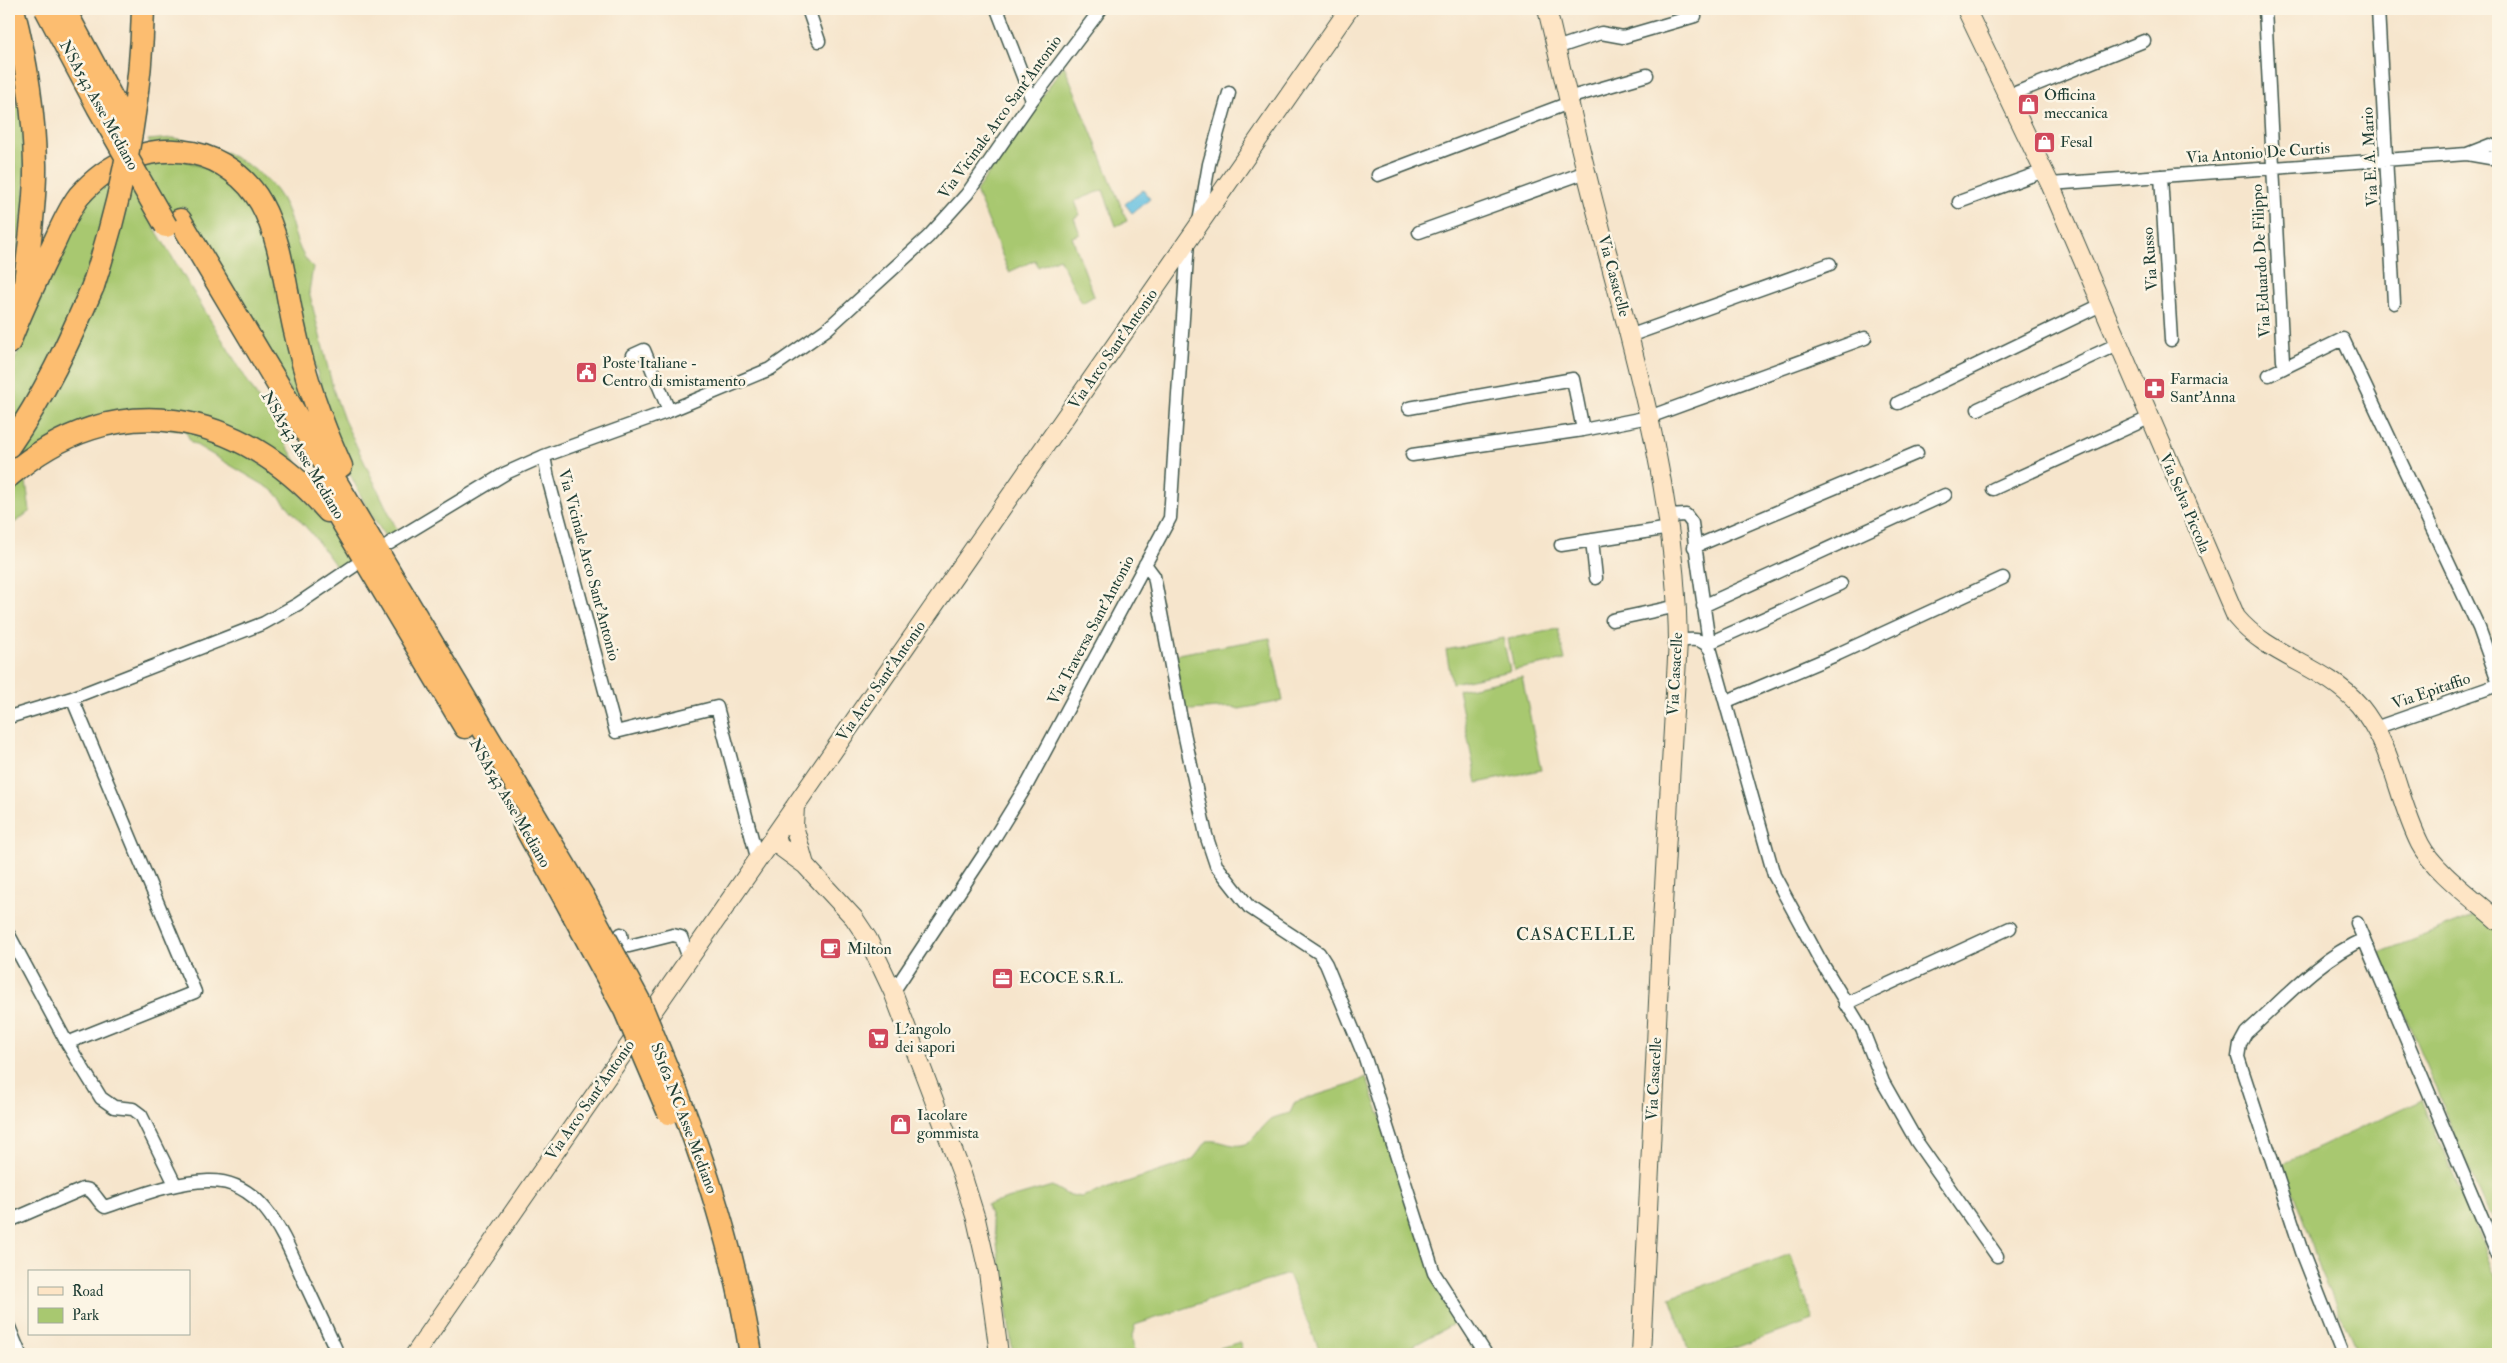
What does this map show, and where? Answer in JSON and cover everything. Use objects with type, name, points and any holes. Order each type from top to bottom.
[{"type":"highway","points":[[13,9],[21,39],[31,112],[35,165],[23,306]]},
{"type":"highway","name":"NSA543 Asse Mediano","points":[[46,9],[98,107],[173,223],[574,897]]},
{"type":"highway","name":"NSA543 Asse Mediano","points":[[64,9],[173,223]]},
{"type":"highway","points":[[9,446],[37,403],[64,352],[93,286],[108,238],[137,109],[142,62],[144,9]]},
{"type":"highway","points":[[9,343],[23,306],[79,197],[106,171],[141,154],[175,149],[207,156],[243,178],[261,202],[272,229],[305,372],[320,418],[341,466],[358,532]]},
{"type":"highway","points":[[9,476],[25,462],[71,436],[107,424],[148,419],[192,423],[226,433],[264,454],[304,484],[358,532]]},
{"type":"highway","name":"SS162 NC Asse Mediano","points":[[574,897],[639,1001],[699,1147],[714,1220],[751,1354]]},
{"type":"highway","name":"SS162 NC Asse Mediano","points":[[574,897],[625,1010],[714,1220]]},
{"type":"highway","name":"SS162 NC Asse Mediano","points":[[730,1283],[737,1354]]},
{"type":"street","points":[[808,9],[819,41]]},
{"type":"street","points":[[997,9],[1032,100]]},
{"type":"street","name":"Via Vicinale Arco Sant'Antonio","points":[[755,865],[717,707],[616,732],[548,478],[544,456],[668,411],[770,369],[828,329],[928,237],[967,194],[1032,100],[1101,9]]},
{"type":"street","name":"Via Arco Sant'Antonio","points":[[415,1354],[1349,9]]},
{"type":"street","name":"Via Casacelle","points":[[1547,9],[1586,172],[1630,336],[1649,417],[1669,522],[1678,606],[1678,641],[1660,940],[1641,1354]]},
{"type":"street","name":"Via Selva Piccola","points":[[1966,9],[2047,177],[2120,343],[2149,418],[2236,617],[2245,629],[2267,645],[2343,689],[2359,706],[2375,728],[2388,753],[2424,851],[2440,869],[2498,921]]},
{"type":"street","name":"Via Eduardo De Filippo","points":[[2266,9],[2282,361]]},
{"type":"street","name":"Via E. A. Mario","points":[[2378,9],[2394,303]]},
{"type":"street","points":[[1556,48],[1602,33],[1622,37],[1695,16]]},
{"type":"street","points":[[2008,96],[2144,41]]},
{"type":"street","points":[[1378,174],[1569,100],[1647,75]]},
{"type":"street","name":"Via Traversa Sant'Antonio","points":[[892,992],[985,853],[1028,783],[1170,518],[1193,234],[1228,93]]},
{"type":"street","points":[[2467,154],[2490,145],[2498,148]]},
{"type":"street","points":[[2467,154],[2490,158],[2498,156]]},
{"type":"street","name":"Via Antonio De Curtis","points":[[1959,202],[2047,177],[2160,176],[2467,154]]},
{"type":"street","points":[[1419,232],[1586,172]]},
{"type":"street","name":"Via Russo","points":[[2160,176],[2171,340]]},
{"type":"street","points":[[1630,336],[1830,264]]},
{"type":"street","points":[[1898,403],[2103,304]]},
{"type":"street","points":[[1412,455],[1583,430],[1649,417],[1865,338]]},
{"type":"street","points":[[2268,375],[2343,339],[2479,628],[2498,681]]},
{"type":"street","points":[[1978,409],[2120,343]]},
{"type":"street","points":[[633,355],[644,350],[668,411]]},
{"type":"street","points":[[1409,408],[1574,379],[1583,430]]},
{"type":"street","points":[[1992,489],[2149,418]]},
{"type":"street","points":[[1694,546],[1917,453]]},
{"type":"street","points":[[390,543],[465,496],[506,473],[544,456]]},
{"type":"street","points":[[1703,606],[1945,495]]},
{"type":"street","points":[[1561,545],[1592,540],[1688,516],[1692,523],[1709,644],[1727,700],[1774,874],[1846,1004],[1862,1029],[1883,1082],[1916,1142],[1997,1256]]},
{"type":"street","points":[[1592,540],[1596,578]]},
{"type":"street","points":[[1144,564],[1154,576],[1180,714],[1206,835],[1216,865],[1249,907],[1319,953],[1326,964],[1365,1058],[1434,1273],[1486,1354]]},
{"type":"street","points":[[9,717],[72,698],[264,623],[298,604],[354,566]]},
{"type":"street","points":[[1727,700],[1838,654],[2003,578]]},
{"type":"street","points":[[1678,641],[1699,640],[1709,644],[1840,584]]},
{"type":"street","points":[[1612,620],[1678,606]]},
{"type":"street","name":"Via Epitaffio","points":[[2375,728],[2498,685]]},
{"type":"street","points":[[67,1043],[195,992],[72,698]]},
{"type":"street","points":[[795,806],[794,826],[805,865]]},
{"type":"street","points":[[776,835],[779,846],[805,865],[854,918],[868,939],[892,992],[962,1174],[976,1219],[988,1272],[999,1354]]},
{"type":"street","points":[[755,865],[775,860],[805,865]]},
{"type":"street","points":[[2357,923],[2494,1233],[2498,1256]]},
{"type":"street","points":[[1846,1004],[2010,928]]},
{"type":"street","points":[[621,934],[622,942],[629,946],[673,935],[681,937],[689,958]]},
{"type":"street","points":[[9,935],[67,1043],[101,1098],[114,1106],[132,1109],[141,1116],[175,1184]]},
{"type":"street","points":[[2342,1354],[2302,1252],[2238,1057],[2240,1044],[2246,1033],[2323,963],[2345,948],[2364,940]]},
{"type":"street","points":[[9,1221],[84,1189],[92,1192],[100,1204],[105,1207],[175,1184],[209,1180],[231,1183],[253,1196],[270,1214],[283,1236],[338,1354]]},
{"type":"street","points":[[9,1327],[20,1354]]},
{"type":"green space","points":[[1064,65],[1127,221],[1116,226],[1103,190],[1075,201],[1080,215],[1074,218],[1080,234],[1072,237],[1094,296],[1082,303],[1059,258],[1038,267],[1035,260],[1009,272],[976,191]]},
{"type":"green space","points":[[23,103],[25,200],[9,294],[16,189],[9,107]]},
{"type":"green space","points":[[173,138],[191,141],[226,153],[257,172],[271,184],[281,198],[289,215],[300,250],[313,267],[309,292],[334,392],[344,420],[399,534],[388,541],[366,506],[347,468],[260,191],[152,147],[148,140]]},
{"type":"green space","points":[[157,157],[184,160],[220,172],[241,191],[257,213],[268,250],[311,427],[184,206],[154,227],[302,471],[219,439],[288,480],[330,527],[352,561],[339,570],[312,534],[274,491],[191,442],[185,430],[151,427],[84,440],[25,474],[30,511],[9,527],[9,377],[14,362],[70,228],[85,201],[102,184]]},
{"type":"green space","points":[[1558,629],[1565,660],[1514,670],[1508,639]]},
{"type":"green space","points":[[1270,638],[1283,701],[1239,709],[1233,707],[1191,710],[1185,708],[1172,655]]},
{"type":"green space","points":[[1503,638],[1510,671],[1452,683],[1446,650]]},
{"type":"green space","points":[[1522,677],[1541,770],[1477,783],[1458,690]]},
{"type":"green space","points":[[2481,913],[2498,930],[2498,1220],[2487,1212],[2379,953]]},
{"type":"green space","points":[[1366,1077],[1458,1320],[1457,1322],[1398,1354],[1321,1354],[1288,1274],[1135,1325],[1132,1336],[1134,1354],[1013,1354],[996,1236],[987,1205],[1052,1186],[1066,1194],[1081,1197],[1188,1162],[1194,1158],[1207,1141],[1242,1145],[1253,1138],[1270,1120],[1290,1113],[1295,1102],[1353,1084]]},
{"type":"green space","points":[[2422,1100],[2498,1282],[2498,1354],[2358,1354],[2321,1271],[2283,1164]]},
{"type":"green space","points":[[1790,1254],[1813,1320],[1718,1354],[1690,1354],[1670,1298]]},
{"type":"green space","points":[[1240,1342],[1243,1354],[1200,1354]]},
{"type":"water","points":[[1143,190],[1150,199],[1132,213],[1125,204]]},
{"type":"place","name":"Officina meccanica","points":[[2028,104]]},
{"type":"place","name":"Fesal","points":[[2044,142]]},
{"type":"place","name":"Poste Italiane - Centro di smistamento","points":[[586,372]]},
{"type":"place","name":"Farmacia Sant'Anna","points":[[2154,388]]},
{"type":"place","name":"Milton","points":[[831,949]]},
{"type":"place","name":"ECOCE S.R.L.","points":[[1003,978]]},
{"type":"place","name":"L'angolo dei sapori","points":[[879,1038]]},
{"type":"place","name":"Iacolare gommista","points":[[901,1124]]},
{"type":"district","name":"CASACELLE","points":[[1576,934]]}]
